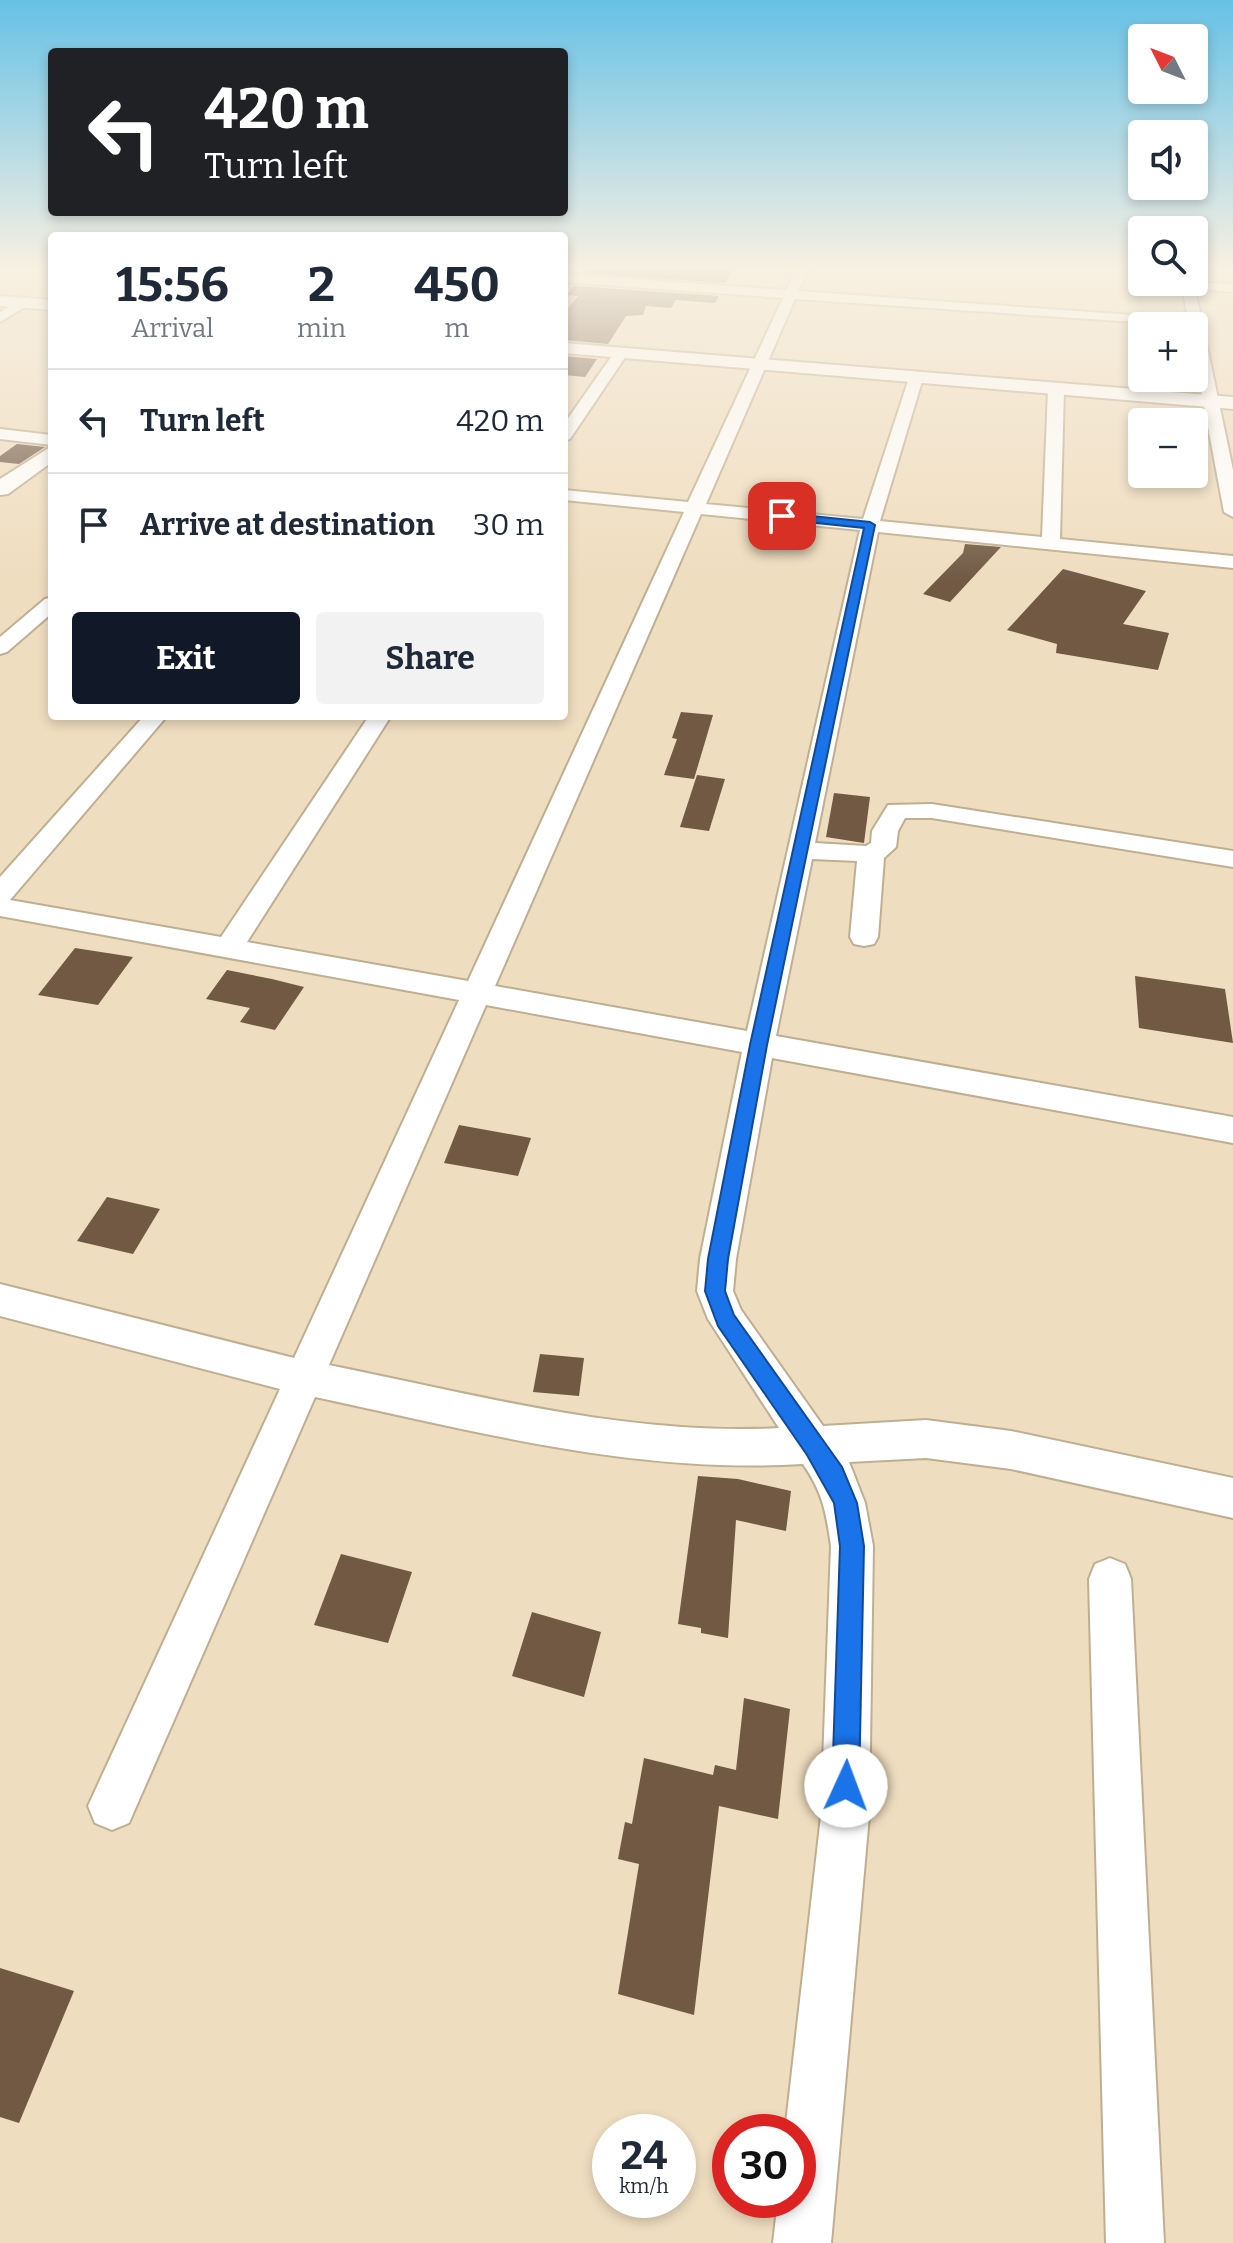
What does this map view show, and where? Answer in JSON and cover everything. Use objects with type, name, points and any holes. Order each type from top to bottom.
[{"type":"street","points":[[568,430],[608,372]]},
{"type":"street","points":[[112,1806],[755,372]]},
{"type":"street","points":[[845,372],[1223,402]]},
{"type":"street","points":[[1212,372],[1223,402],[1233,512]]},
{"type":"street","points":[[802,2243],[845,1816],[852,1546],[845,1503],[834,1475],[726,1319],[715,1291],[718,1259],[759,1045],[870,525],[916,378]]},
{"type":"street","points":[[1051,543],[1056,390]]},
{"type":"street","points":[[0,434],[48,440]]},
{"type":"street","points":[[0,489],[48,455]]},
{"type":"street","points":[[568,495],[1233,562]]},
{"type":"street","points":[[0,648],[48,606]]},
{"type":"street","points":[[0,894],[152,720]]},
{"type":"street","points":[[228,949],[377,720]]},
{"type":"street","points":[[802,850],[871,854],[883,847],[885,831],[897,810],[932,811],[1233,859]]},
{"type":"street","points":[[864,937],[871,854]]},
{"type":"street","points":[[0,907],[1233,1130]]},
{"type":"street","points":[[0,1300],[306,1378],[566,1431],[657,1444],[738,1449],[926,1439],[1011,1450],[1233,1498]]},
{"type":"street","points":[[1110,1579],[1135,2243]]},
{"type":"building","points":[[568,372],[589,372],[585,377],[568,375]]},
{"type":"building","points":[[17,444],[45,447],[19,464],[0,462],[0,456]]},
{"type":"building","points":[[965,544],[1001,547],[950,602],[923,594],[963,553]]},
{"type":"building","points":[[1063,569],[1146,591],[1123,624],[1169,633],[1158,670],[1056,653],[1057,644],[1007,630]]},
{"type":"building","points":[[681,712],[713,715],[694,779],[664,775],[677,739],[672,738]]},
{"type":"building","points":[[697,775],[725,779],[709,831],[680,827]]},
{"type":"building","points":[[834,793],[870,797],[864,843],[826,837]]},
{"type":"building","points":[[75,948],[133,957],[98,1005],[38,995]]},
{"type":"building","points":[[227,970],[304,987],[275,1030],[240,1022],[250,1008],[206,999]]},
{"type":"building","points":[[1135,976],[1225,989],[1233,1043],[1139,1028]]},
{"type":"building","points":[[459,1125],[531,1138],[518,1176],[444,1163]]},
{"type":"building","points":[[107,1197],[160,1209],[133,1254],[77,1241]]},
{"type":"building","points":[[540,1354],[584,1358],[579,1396],[533,1392]]},
{"type":"building","points":[[698,1476],[738,1479],[791,1491],[786,1531],[736,1520],[728,1638],[701,1633],[701,1628],[678,1624]]},
{"type":"building","points":[[341,1554],[412,1572],[388,1643],[314,1625]]},
{"type":"building","points":[[532,1612],[601,1632],[584,1697],[512,1676]]},
{"type":"building","points":[[744,1698],[790,1709],[778,1819],[719,1806],[694,2015],[618,1994],[639,1864],[618,1859],[625,1822],[632,1824],[644,1758],[713,1775],[715,1765],[736,1770]]},
{"type":"building","points":[[0,1968],[74,1991],[19,2123],[0,2117]]},
{"type":"route","points":[[782,516],[870,525],[759,1045],[718,1259],[715,1291],[726,1319],[834,1475],[845,1503],[852,1546],[846,1786]]}]
